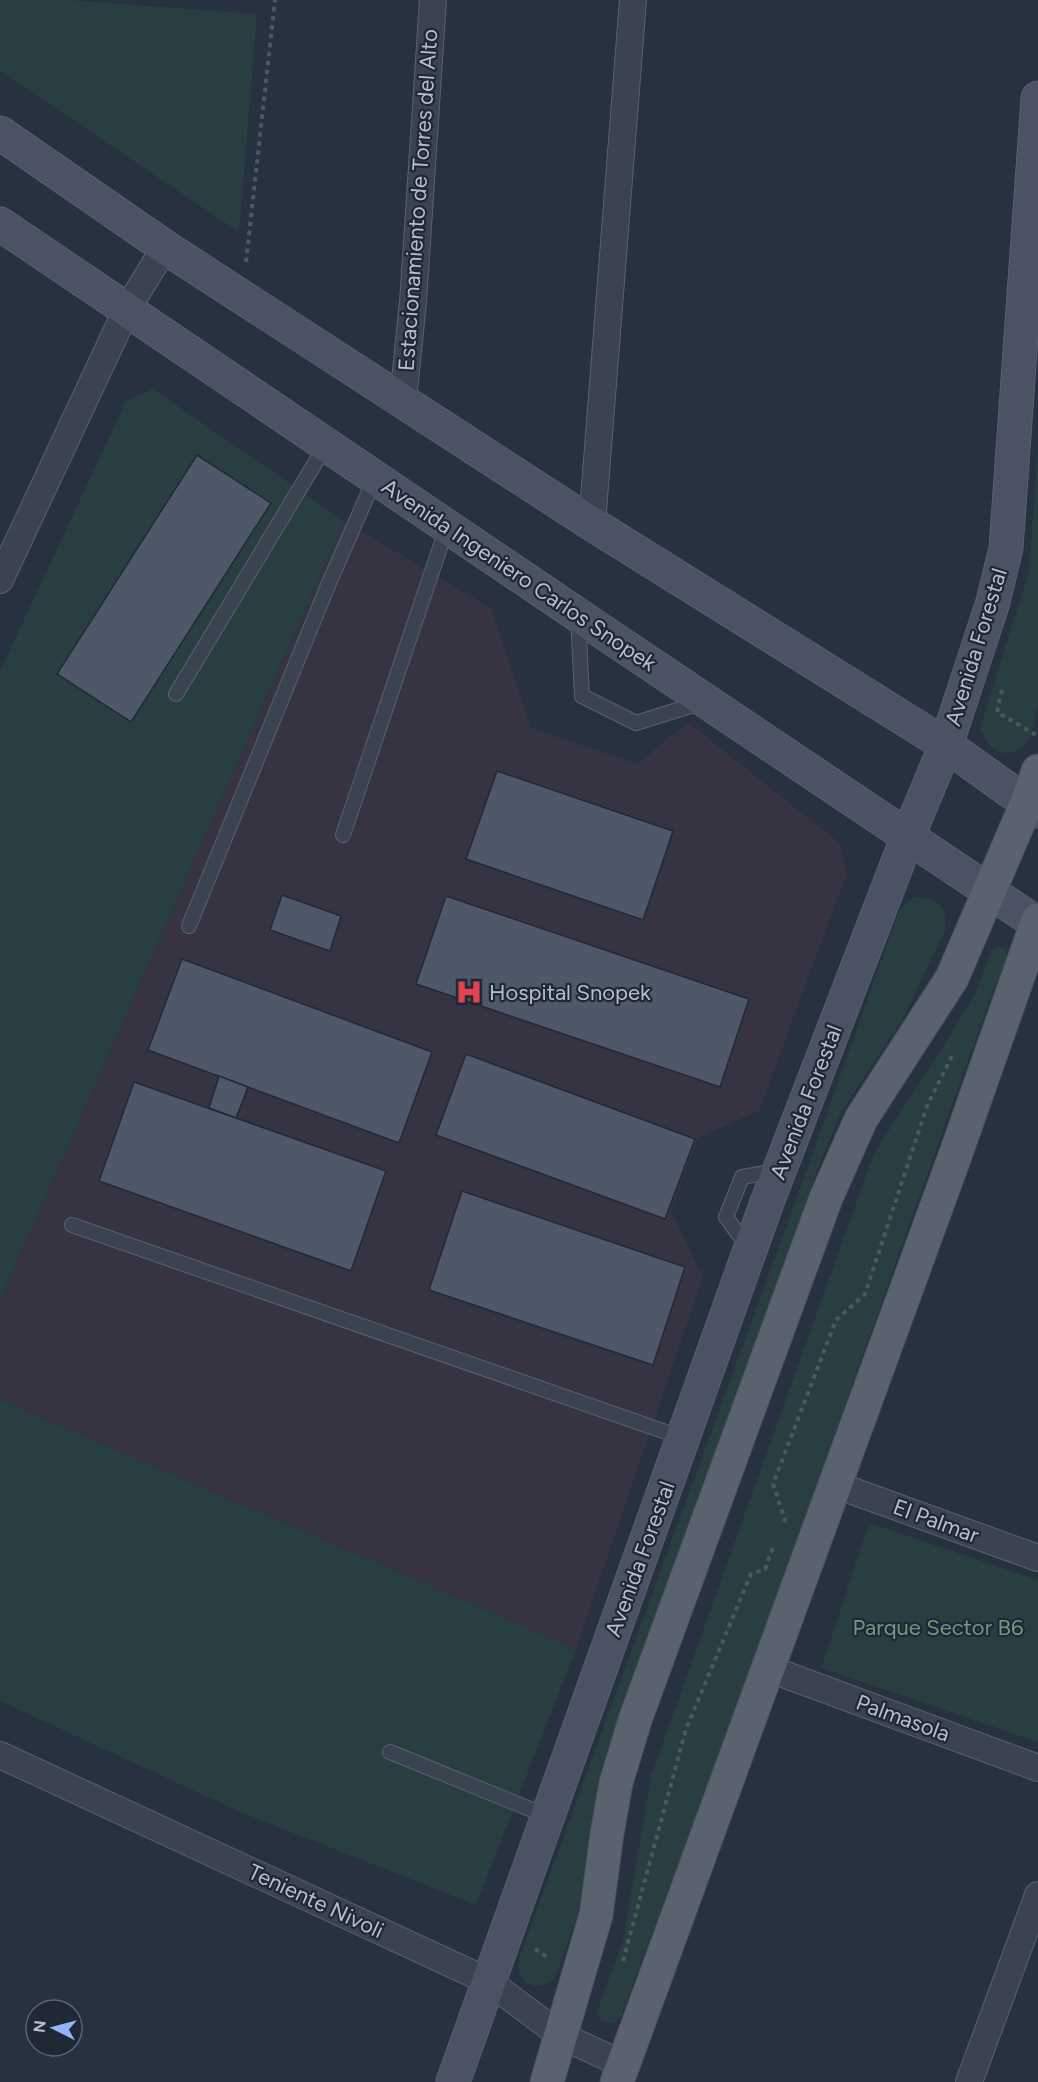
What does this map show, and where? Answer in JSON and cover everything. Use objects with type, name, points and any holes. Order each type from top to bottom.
[{"type":"main road","points":[[547,2082],[596,1915],[616,1783],[634,1720],[826,1198],[861,1119],[952,978],[988,891],[1033,807],[1038,771]]},
{"type":"main road","points":[[619,2073],[955,1156],[1038,922]]},
{"type":"street","name":"Estacionamiento de Torres del Alto","points":[[403,400],[413,302],[433,0]]},
{"type":"street","points":[[592,524],[633,0]]},
{"type":"street","name":"Avenida Forestal","points":[[453,2082],[779,1170],[908,837],[946,746],[993,602],[1006,548],[1038,98]]},
{"type":"street","points":[[0,133],[165,247],[592,524],[946,746],[1033,807]]},
{"type":"street","name":"Avenida Ingeniero Carlos Snopek","points":[[0,225],[988,891],[1038,922]]},
{"type":"street","points":[[0,580],[126,311],[165,247]]},
{"type":"street","name":"El Palmar","points":[[834,1484],[1038,1558]]},
{"type":"street","name":"Palmasola","points":[[767,1668],[1038,1768]]},
{"type":"street","name":"Teniente Nivoli","points":[[0,1755],[488,1981],[560,2035],[619,2073]]},
{"type":"street","points":[[969,2082],[1038,1895]]},
{"type":"lane","points":[[176,694],[326,445]]},
{"type":"lane","points":[[189,926],[329,583],[375,478]]},
{"type":"lane","points":[[343,835],[447,527]]},
{"type":"lane","points":[[578,615],[582,696],[636,723],[706,701]]},
{"type":"lane","points":[[72,1225],[683,1438]]},
{"type":"lane","points":[[390,1752],[547,1816]]},
{"type":"path","points":[[242,297],[275,0]]},
{"type":"path","points":[[997,712],[1038,736]]},
{"type":"path","points":[[781,1529],[785,1520],[773,1484],[836,1320],[865,1294],[927,1106],[956,1048]]},
{"type":"path","points":[[621,1967],[686,1730],[751,1574],[765,1569],[777,1539]]},
{"type":"shaded area","name":"Hospital Snopek","points":[[344,521],[491,608],[531,728],[637,764],[688,722],[840,843],[847,873],[759,1111],[698,1138],[671,1211],[703,1277],[576,1649],[0,1400],[0,1300]]},
{"type":"green space","points":[[0,0],[70,0],[257,14],[239,232],[0,71]]},
{"type":"green space","points":[[153,389],[344,521],[0,1300],[0,671],[126,401]]},
{"type":"green space","points":[[1038,443],[1038,703],[1034,725],[1028,740],[1018,750],[1005,753],[992,747],[980,727],[1029,572]]},
{"type":"green space","points":[[916,897],[931,900],[942,907],[946,919],[943,935],[902,1020],[841,1112],[819,1165],[609,1750],[577,1917],[555,1978],[540,1986],[533,1986],[527,1983],[519,1973],[520,1956],[897,916],[905,904]]},
{"type":"green space","points":[[999,946],[1005,948],[1007,957],[733,1719],[621,2016],[615,2022],[606,2022],[601,2020],[597,2011],[623,1941],[651,1776],[874,1153],[976,992],[991,952]]},
{"type":"green space","points":[[0,1400],[576,1649],[476,1905],[240,1812],[0,1701]]},
{"type":"green space","name":"Parque Sector B6","points":[[869,1523],[1038,1580],[1038,1742],[821,1668]]},
{"type":"building","points":[[197,455],[271,503],[131,722],[57,674]]},
{"type":"building","points":[[497,771],[673,831],[643,920],[466,859]]},
{"type":"building","points":[[282,895],[341,916],[330,951],[270,930]]},
{"type":"building","points":[[446,896],[749,999],[720,1087],[416,984]]},
{"type":"building","points":[[182,959],[432,1052],[399,1143],[148,1050]]},
{"type":"building","points":[[466,1054],[695,1139],[665,1219],[436,1135]]},
{"type":"building","points":[[219,1076],[248,1087],[236,1118],[209,1108]]},
{"type":"building","points":[[134,1082],[386,1171],[351,1271],[99,1181]]},
{"type":"building","points":[[462,1191],[685,1267],[653,1365],[429,1290]]},
{"type":"place","name":"Hospital Snopek","points":[[469,992]]}]
